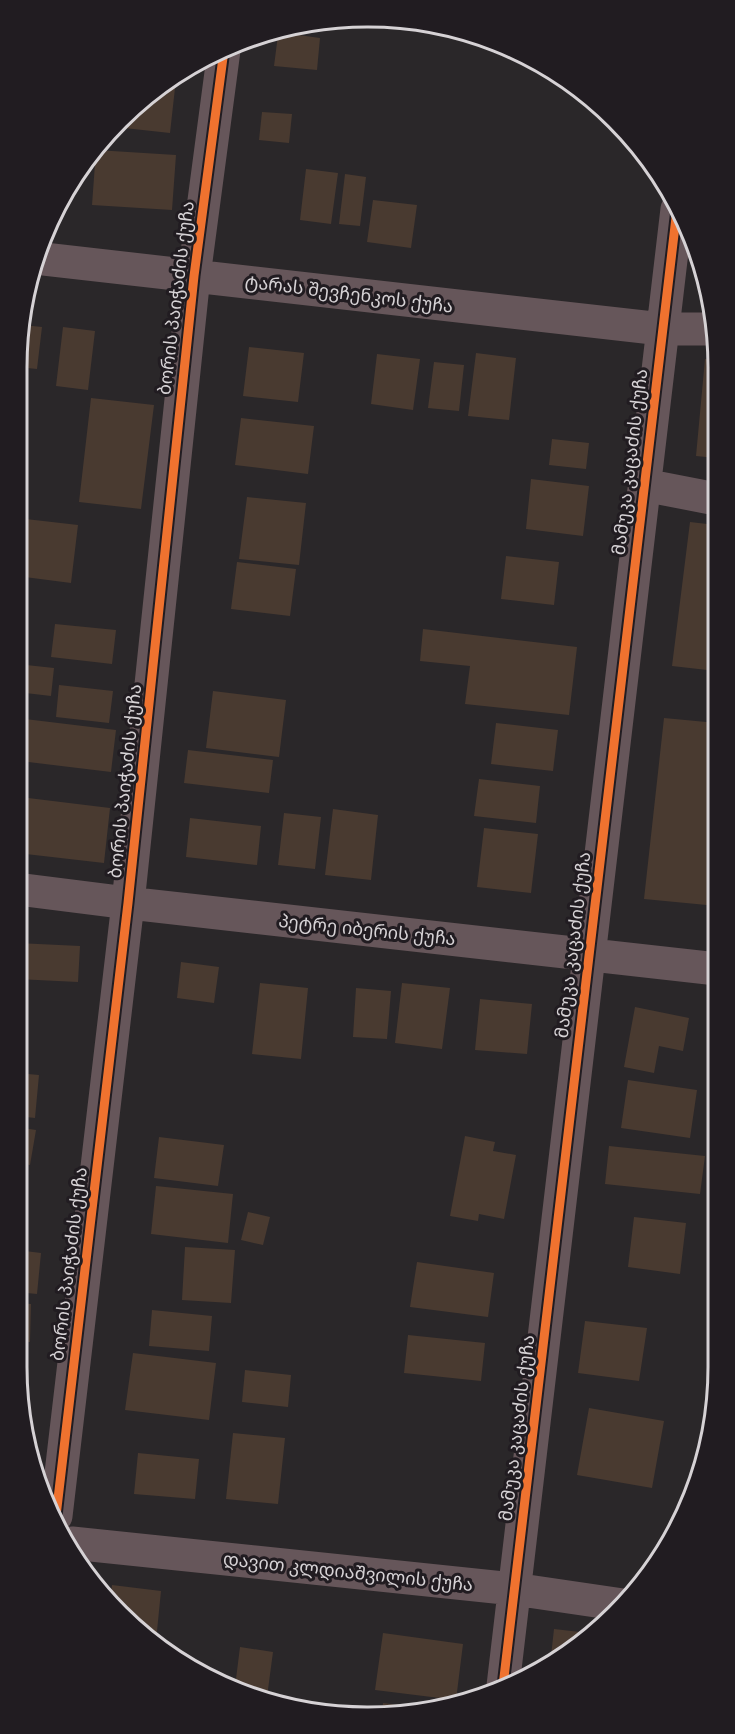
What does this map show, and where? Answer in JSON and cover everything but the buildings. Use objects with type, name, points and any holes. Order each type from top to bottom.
[{"type":"street","name":"ბორის პაიჭაძის ქუჩა","points":[[57,1506],[129,903],[194,276],[223,59]]},
{"type":"street","name":"მამუკა კაცაძის ქუჩა","points":[[504,1678],[675,220]]},
{"type":"street","name":"ტარას შევჩენკოს ქუჩა","points":[[45,259],[662,330],[706,330]]},
{"type":"street","points":[[644,485],[708,497]]},
{"type":"street","name":"პეტრე იბერის ქუჩა","points":[[27,890],[708,968]]},
{"type":"street","name":"დავით კლდიაშვილის ქუჩა","points":[[77,1543],[514,1589],[612,1603]]},
{"type":"cycle path","points":[[57,1506],[128,903],[194,276],[223,59]]},
{"type":"cycle path","points":[[504,1678],[675,222]]}]
